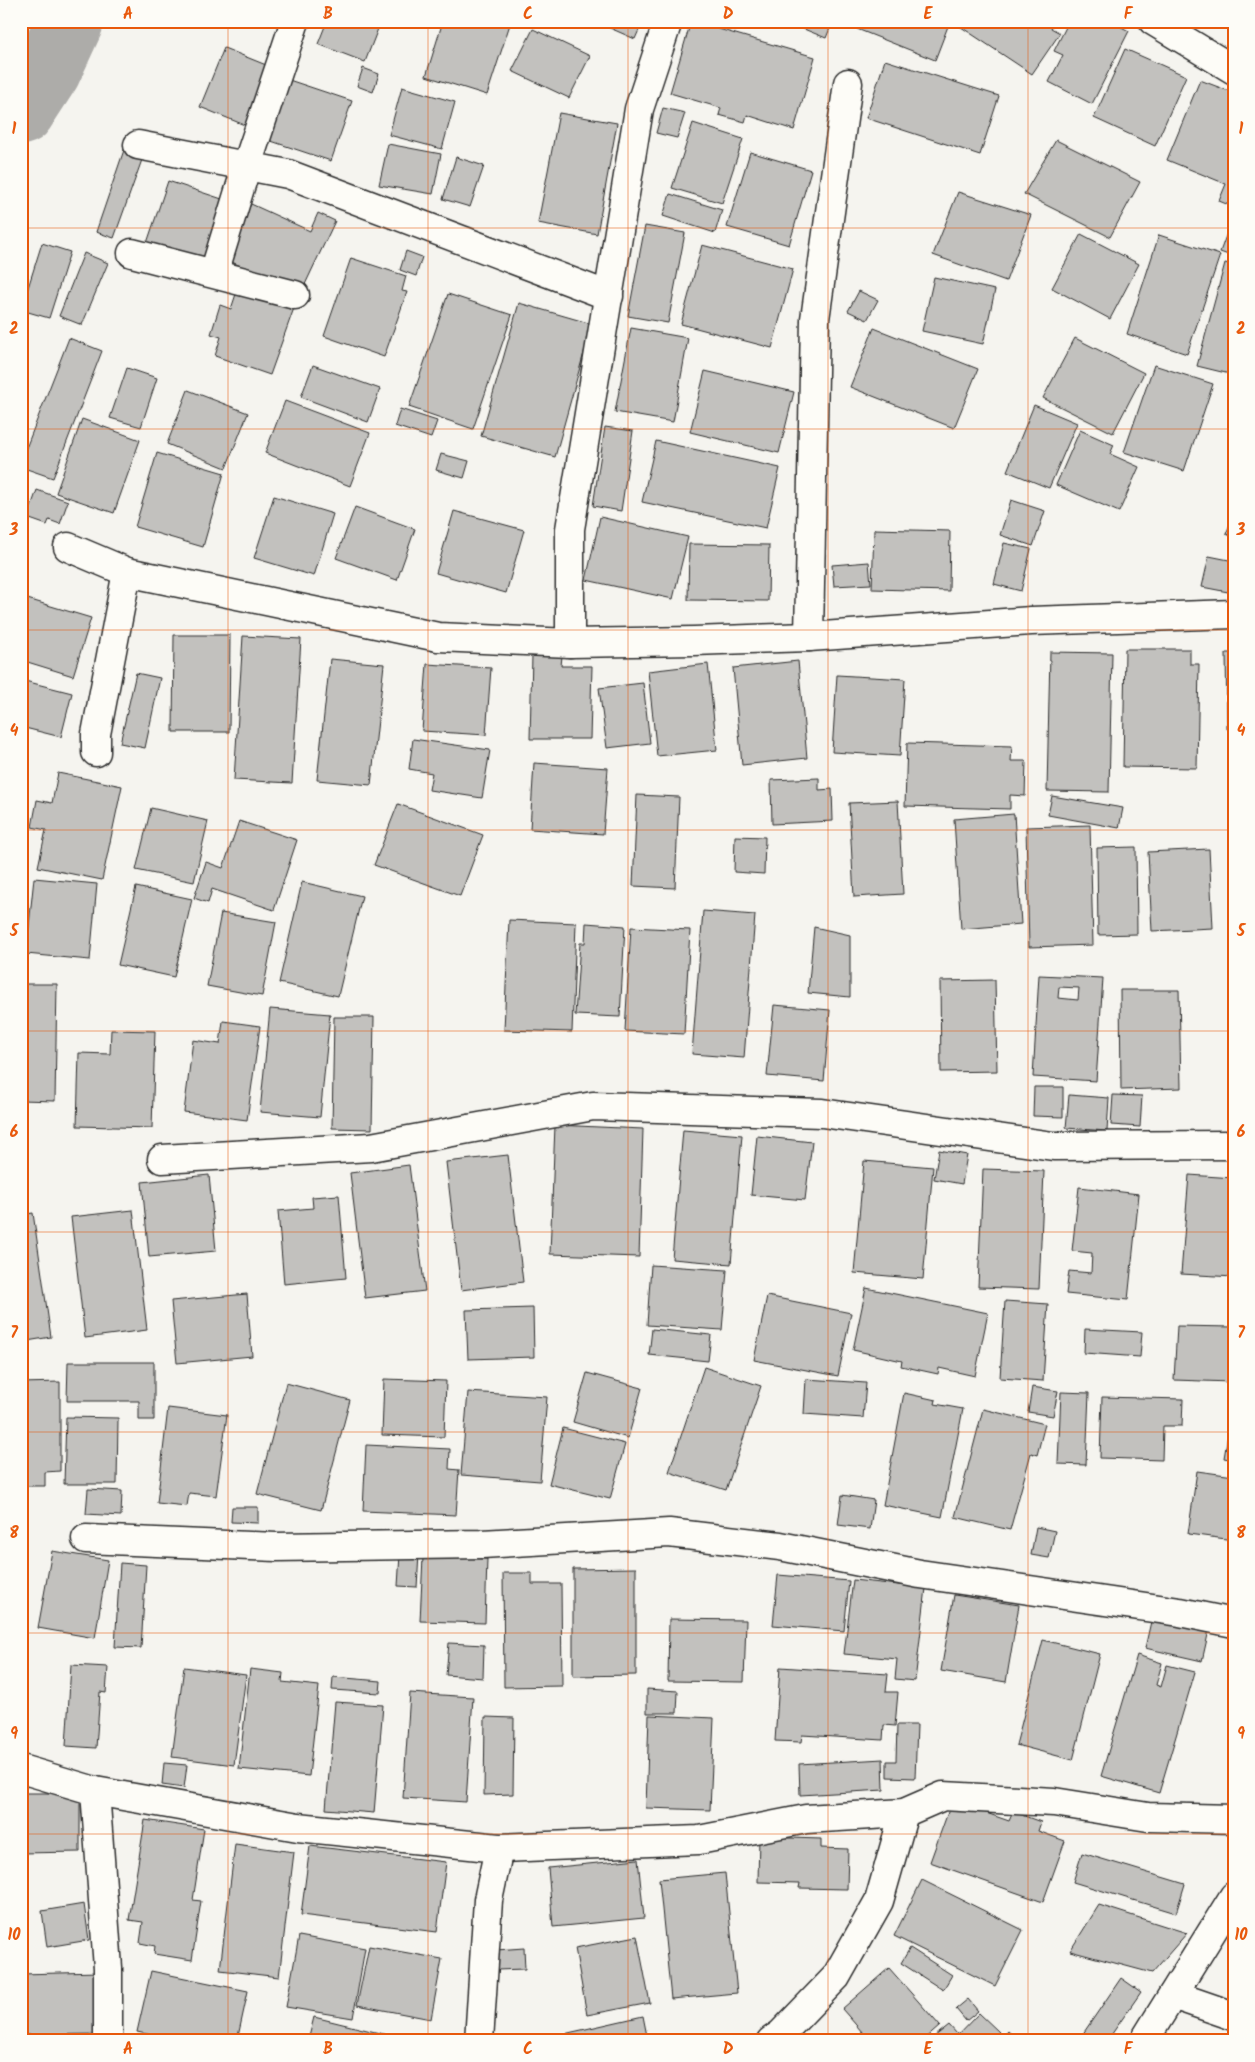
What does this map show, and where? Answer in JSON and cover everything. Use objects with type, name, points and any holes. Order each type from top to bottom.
[{"type":"street","points":[[214,273],[247,165],[295,21]]},
{"type":"street","points":[[570,643],[570,529],[639,109],[668,21]]},
{"type":"street","points":[[1153,21],[1234,70]]},
{"type":"street","points":[[809,637],[815,319],[833,178],[848,83]]},
{"type":"street","points":[[138,145],[288,174],[609,296]]},
{"type":"street","points":[[132,253],[294,295]]},
{"type":"street","points":[[68,547],[127,572],[438,637],[570,643],[809,637],[1031,621],[1234,614]]},
{"type":"street","points":[[96,752],[96,734],[127,572]]},
{"type":"street","points":[[162,1159],[371,1147],[593,1106],[822,1113],[1053,1146],[1234,1145]]},
{"type":"street","points":[[86,1539],[276,1547],[482,1544],[669,1533],[780,1546],[920,1574],[1180,1612],[1234,1623]]},
{"type":"street","points":[[21,1769],[95,1791],[298,1827],[498,1848],[699,1840],[806,1819],[904,1813],[943,1796],[1054,1802],[1148,1816],[1234,1819]]},
{"type":"street","points":[[95,1791],[108,1968],[108,2041]]},
{"type":"street","points":[[782,2038],[836,1977],[879,1901],[904,1813]]},
{"type":"street","points":[[479,2041],[488,1900],[498,1848]]},
{"type":"street","points":[[1144,2041],[1234,1896]]},
{"type":"street","points":[[1173,1995],[1234,2016]]},
{"type":"building","points":[[327,21],[381,21],[365,62],[318,44]]},
{"type":"building","points":[[443,21],[511,21],[487,95],[426,76]]},
{"type":"building","points":[[594,21],[643,21],[635,39]]},
{"type":"building","points":[[691,21],[815,57],[794,130],[747,115],[745,122],[719,115],[721,108],[670,93]]},
{"type":"building","points":[[784,21],[833,21],[826,38]]},
{"type":"building","points":[[860,21],[950,21],[935,60],[857,29]]},
{"type":"building","points":[[956,21],[1055,21],[1051,28],[1060,33],[1032,74],[955,23]]},
{"type":"building","points":[[1069,21],[1110,21],[1129,31],[1092,104],[1049,82],[1063,55],[1054,51]]},
{"type":"building","points":[[533,29],[590,56],[569,98],[512,71]]},
{"type":"building","points":[[224,48],[276,69],[252,128],[200,107]]},
{"type":"building","points":[[1125,49],[1186,76],[1155,146],[1094,118]]},
{"type":"building","points":[[885,60],[999,96],[980,155],[866,118]]},
{"type":"building","points":[[363,68],[379,74],[373,92],[357,86]]},
{"type":"building","points":[[289,80],[352,101],[331,161],[268,140]]},
{"type":"building","points":[[1200,80],[1234,93],[1234,207],[1219,201],[1226,184],[1167,160]]},
{"type":"building","points":[[402,87],[455,102],[442,149],[389,135]]},
{"type":"building","points":[[663,108],[685,113],[677,138],[656,133]]},
{"type":"building","points":[[559,113],[617,123],[597,234],[538,223]]},
{"type":"building","points":[[693,123],[743,139],[722,203],[672,188]]},
{"type":"building","points":[[1056,140],[1140,182],[1110,237],[1024,194]]},
{"type":"building","points":[[388,144],[441,154],[433,194],[379,185]]},
{"type":"building","points":[[124,150],[143,157],[114,238],[96,232]]},
{"type":"building","points":[[750,152],[811,170],[789,245],[727,227]]},
{"type":"building","points":[[456,157],[484,166],[470,207],[443,199]]},
{"type":"building","points":[[168,181],[231,202],[208,267],[146,246]]},
{"type":"building","points":[[958,192],[1031,215],[1006,281],[933,255]]},
{"type":"building","points":[[670,194],[722,210],[715,233],[663,216]]},
{"type":"building","points":[[251,204],[310,231],[318,213],[335,221],[301,293],[225,259]]},
{"type":"building","points":[[1234,214],[1234,257],[1220,252]]},
{"type":"building","points":[[645,226],[685,233],[668,323],[628,316]]},
{"type":"building","points":[[1081,234],[1139,264],[1110,319],[1052,288]]},
{"type":"building","points":[[1159,235],[1220,255],[1187,354],[1127,334]]},
{"type":"building","points":[[42,243],[70,252],[49,318],[21,310]]},
{"type":"building","points":[[702,245],[793,269],[772,348],[681,324]]},
{"type":"building","points":[[406,251],[422,257],[416,276],[400,270]]},
{"type":"building","points":[[84,253],[108,263],[82,325],[59,316]]},
{"type":"building","points":[[351,258],[406,276],[402,291],[407,292],[384,357],[324,336]]},
{"type":"building","points":[[1225,263],[1234,265],[1234,375],[1197,366]]},
{"type":"building","points":[[934,277],[995,290],[983,344],[922,331]]},
{"type":"building","points":[[238,288],[294,308],[270,375],[215,356],[221,337],[211,334],[220,305],[231,309]]},
{"type":"building","points":[[859,291],[878,300],[867,320],[848,311]]},
{"type":"building","points":[[448,294],[512,315],[473,429],[409,407]]},
{"type":"building","points":[[519,303],[592,324],[555,457],[481,436]]},
{"type":"building","points":[[631,328],[688,338],[673,422],[615,412]]},
{"type":"building","points":[[874,328],[978,369],[954,428],[850,387]]},
{"type":"building","points":[[69,338],[102,351],[53,478],[21,467],[21,461]]},
{"type":"building","points":[[1075,338],[1144,373],[1113,433],[1043,398]]},
{"type":"building","points":[[313,365],[380,389],[368,422],[301,397]]},
{"type":"building","points":[[1154,365],[1213,384],[1184,471],[1124,452]]},
{"type":"building","points":[[127,368],[157,378],[141,427],[110,418]]},
{"type":"building","points":[[705,371],[794,392],[779,453],[690,432]]},
{"type":"building","points":[[188,390],[248,413],[226,468],[167,444]]},
{"type":"building","points":[[285,401],[370,433],[350,486],[265,453]]},
{"type":"building","points":[[1034,405],[1077,423],[1049,488],[1007,471]]},
{"type":"building","points":[[400,409],[437,421],[431,438],[395,426]]},
{"type":"building","points":[[82,419],[140,440],[114,513],[56,493]]},
{"type":"building","points":[[605,427],[633,431],[621,511],[593,506]]},
{"type":"building","points":[[1080,430],[1114,445],[1110,454],[1139,467],[1119,512],[1056,485]]},
{"type":"building","points":[[656,441],[780,468],[766,528],[642,502]]},
{"type":"building","points":[[157,453],[224,473],[203,547],[135,527]]},
{"type":"building","points":[[441,454],[469,461],[464,478],[436,470]]},
{"type":"building","points":[[37,490],[68,501],[60,524],[49,520],[47,525],[27,518]]},
{"type":"building","points":[[274,496],[333,514],[314,576],[254,558]]},
{"type":"building","points":[[1011,500],[1045,511],[1033,546],[1000,535]]},
{"type":"building","points":[[355,507],[415,529],[397,580],[336,558]]},
{"type":"building","points":[[454,511],[524,530],[506,593],[436,573]]},
{"type":"building","points":[[1234,514],[1234,537],[1226,534]]},
{"type":"building","points":[[600,517],[688,537],[673,599],[586,580]]},
{"type":"building","points":[[874,529],[950,531],[949,591],[872,589]]},
{"type":"building","points":[[1004,543],[1031,549],[1021,591],[994,584]]},
{"type":"building","points":[[689,544],[769,545],[768,601],[688,600]]},
{"type":"building","points":[[1209,556],[1234,561],[1228,592],[1202,587]]},
{"type":"building","points":[[869,562],[871,584],[834,586],[832,565]]},
{"type":"building","points":[[24,598],[91,618],[73,676],[21,660],[21,605]]},
{"type":"building","points":[[174,635],[230,635],[229,732],[173,732]]},
{"type":"building","points":[[243,636],[301,639],[292,783],[234,780]]},
{"type":"building","points":[[1125,649],[1190,649],[1190,664],[1199,664],[1197,768],[1123,767]]},
{"type":"building","points":[[1050,652],[1112,653],[1109,792],[1047,791]]},
{"type":"building","points":[[1226,653],[1234,653],[1234,729],[1227,729]]},
{"type":"building","points":[[532,655],[562,656],[561,666],[592,666],[590,739],[530,739]]},
{"type":"building","points":[[330,659],[384,664],[371,785],[317,780]]},
{"type":"building","points":[[798,661],[807,758],[742,765],[733,668]]},
{"type":"building","points":[[427,664],[491,668],[486,735],[422,731]]},
{"type":"building","points":[[708,664],[717,750],[657,756],[648,671]]},
{"type":"building","points":[[136,673],[160,678],[145,748],[120,743]]},
{"type":"building","points":[[837,675],[905,679],[900,756],[832,752]]},
{"type":"building","points":[[21,680],[72,693],[61,737],[21,727]]},
{"type":"building","points":[[643,683],[650,743],[607,748],[599,688]]},
{"type":"building","points":[[413,739],[490,750],[482,798],[429,790],[432,773],[409,769]]},
{"type":"building","points":[[907,743],[1012,746],[1011,761],[1026,761],[1025,796],[1010,795],[1010,809],[905,806]]},
{"type":"building","points":[[534,763],[608,768],[603,834],[530,829]]},
{"type":"building","points":[[58,773],[122,786],[102,880],[38,867],[46,830],[32,827],[37,800],[52,803]]},
{"type":"building","points":[[819,778],[819,790],[832,789],[833,821],[772,824],[771,780]]},
{"type":"building","points":[[637,795],[679,797],[675,888],[633,886]]},
{"type":"building","points":[[1052,796],[1123,808],[1119,828],[1048,815]]},
{"type":"building","points":[[898,801],[903,894],[854,897],[849,803]]},
{"type":"building","points":[[398,804],[483,835],[460,896],[374,865]]},
{"type":"building","points":[[151,808],[208,821],[194,882],[136,870]]},
{"type":"building","points":[[1014,814],[1021,924],[961,929],[954,819]]},
{"type":"building","points":[[239,821],[297,840],[274,910],[212,889],[208,903],[194,898],[206,862],[223,868]]},
{"type":"building","points":[[1090,825],[1093,945],[1029,947],[1026,827]]},
{"type":"building","points":[[735,836],[765,837],[764,874],[734,872]]},
{"type":"building","points":[[1136,847],[1137,934],[1098,935],[1097,848]]},
{"type":"building","points":[[1209,849],[1213,928],[1152,931],[1148,852]]},
{"type":"building","points":[[34,878],[97,884],[90,960],[26,954]]},
{"type":"building","points":[[302,882],[362,896],[338,996],[279,983]]},
{"type":"building","points":[[136,887],[192,899],[174,977],[118,965]]},
{"type":"building","points":[[703,911],[755,915],[744,1058],[692,1054]]},
{"type":"building","points":[[221,913],[276,922],[262,996],[207,986]]},
{"type":"building","points":[[509,920],[576,923],[572,1032],[504,1030]]},
{"type":"building","points":[[586,923],[625,926],[620,1017],[575,1015],[580,943],[585,943]]},
{"type":"building","points":[[631,927],[690,930],[684,1034],[625,1031]]},
{"type":"building","points":[[814,927],[850,935],[850,997],[808,993]]},
{"type":"building","points":[[1039,975],[1103,978],[1096,1081],[1033,1077]],"holes":[[[1059,987],[1079,988],[1078,1000],[1058,998]]]},
{"type":"building","points":[[995,980],[997,1071],[941,1072],[940,981]]},
{"type":"building","points":[[21,984],[57,984],[55,1101],[21,1100]]},
{"type":"building","points":[[1120,990],[1179,990],[1181,1088],[1121,1090]]},
{"type":"building","points":[[774,1005],[830,1010],[824,1081],[767,1076]]},
{"type":"building","points":[[270,1009],[330,1014],[320,1117],[260,1112]]},
{"type":"building","points":[[334,1017],[374,1017],[372,1129],[332,1128]]},
{"type":"building","points":[[223,1021],[260,1026],[247,1120],[184,1112],[193,1040],[220,1044]]},
{"type":"building","points":[[111,1030],[155,1031],[152,1128],[77,1126],[79,1053],[110,1054]]},
{"type":"building","points":[[1034,1087],[1063,1087],[1063,1117],[1033,1116]]},
{"type":"building","points":[[1069,1095],[1109,1098],[1107,1131],[1066,1128]]},
{"type":"building","points":[[1113,1095],[1142,1096],[1140,1127],[1111,1125]]},
{"type":"building","points":[[555,1125],[643,1129],[639,1257],[550,1254]]},
{"type":"building","points":[[683,1130],[742,1135],[731,1264],[672,1259]]},
{"type":"building","points":[[757,1136],[812,1142],[805,1200],[751,1195]]},
{"type":"building","points":[[939,1150],[967,1155],[962,1184],[934,1179]]},
{"type":"building","points":[[508,1155],[523,1282],[461,1290],[446,1162]]},
{"type":"building","points":[[864,1161],[933,1167],[923,1279],[854,1273]]},
{"type":"building","points":[[409,1165],[425,1291],[365,1298],[350,1173]]},
{"type":"building","points":[[983,1169],[1044,1171],[1039,1289],[978,1287]]},
{"type":"building","points":[[209,1175],[216,1251],[149,1257],[142,1182]]},
{"type":"building","points":[[1189,1175],[1234,1178],[1234,1277],[1181,1274]]},
{"type":"building","points":[[1079,1187],[1139,1194],[1128,1300],[1066,1294],[1069,1271],[1091,1273],[1092,1253],[1072,1251]]},
{"type":"building","points":[[339,1195],[346,1278],[284,1284],[278,1211],[313,1208],[312,1197]]},
{"type":"building","points":[[133,1210],[147,1330],[85,1338],[71,1217]]},
{"type":"building","points":[[33,1213],[51,1337],[21,1342],[21,1215]]},
{"type":"building","points":[[651,1265],[727,1270],[722,1330],[647,1325]]},
{"type":"building","points":[[866,1288],[988,1313],[975,1376],[939,1368],[938,1374],[901,1366],[902,1361],[853,1350]]},
{"type":"building","points":[[247,1294],[252,1356],[177,1363],[171,1301]]},
{"type":"building","points":[[767,1296],[851,1313],[838,1376],[754,1360]]},
{"type":"building","points":[[1005,1301],[1048,1304],[1043,1381],[1000,1378]]},
{"type":"building","points":[[533,1308],[534,1357],[468,1359],[466,1310]]},
{"type":"building","points":[[1177,1326],[1233,1327],[1231,1382],[1174,1380]]},
{"type":"building","points":[[652,1329],[711,1335],[708,1361],[649,1355]]},
{"type":"building","points":[[1085,1329],[1142,1332],[1140,1357],[1084,1353]]},
{"type":"building","points":[[68,1362],[154,1362],[154,1420],[139,1420],[139,1401],[67,1401]]},
{"type":"building","points":[[704,1367],[761,1386],[726,1490],[669,1472]]},
{"type":"building","points":[[587,1373],[642,1388],[628,1438],[573,1422]]},
{"type":"building","points":[[384,1379],[446,1381],[444,1437],[382,1435]]},
{"type":"building","points":[[806,1379],[866,1383],[863,1418],[804,1414]]},
{"type":"building","points":[[60,1382],[60,1471],[45,1472],[45,1486],[21,1486],[21,1383]]},
{"type":"building","points":[[286,1383],[350,1400],[321,1510],[257,1494]]},
{"type":"building","points":[[1032,1387],[1058,1391],[1053,1416],[1028,1412]]},
{"type":"building","points":[[468,1392],[547,1397],[540,1481],[461,1475]]},
{"type":"building","points":[[1061,1392],[1089,1393],[1086,1465],[1058,1464]]},
{"type":"building","points":[[904,1393],[936,1400],[935,1404],[963,1409],[942,1517],[883,1505]]},
{"type":"building","points":[[1102,1397],[1183,1399],[1182,1426],[1163,1426],[1162,1460],[1100,1458]]},
{"type":"building","points":[[1234,1399],[1234,1460],[1224,1458]]},
{"type":"building","points":[[168,1408],[227,1415],[216,1496],[189,1493],[187,1506],[157,1503]]},
{"type":"building","points":[[983,1409],[1045,1424],[1037,1455],[1031,1453],[1010,1530],[955,1517]]},
{"type":"building","points":[[66,1417],[118,1418],[117,1484],[64,1484]]},
{"type":"building","points":[[563,1428],[625,1444],[610,1499],[549,1484]]},
{"type":"building","points":[[366,1445],[450,1449],[449,1469],[459,1470],[456,1515],[363,1511]]},
{"type":"building","points":[[1197,1471],[1234,1476],[1234,1540],[1188,1534]]},
{"type":"building","points":[[88,1489],[122,1491],[121,1516],[86,1514]]},
{"type":"building","points":[[842,1495],[874,1500],[870,1529],[838,1525]]},
{"type":"building","points":[[232,1507],[258,1507],[258,1523],[231,1522]]},
{"type":"building","points":[[1036,1527],[1055,1531],[1049,1558],[1031,1555]]},
{"type":"building","points":[[52,1551],[108,1560],[95,1638],[38,1628]]},
{"type":"building","points":[[400,1554],[419,1554],[417,1587],[398,1586]]},
{"type":"building","points":[[423,1557],[487,1559],[485,1623],[420,1621]]},
{"type":"building","points":[[120,1563],[146,1565],[141,1648],[115,1647]]},
{"type":"building","points":[[636,1568],[636,1675],[573,1676],[573,1569]]},
{"type":"building","points":[[503,1573],[532,1573],[532,1584],[561,1584],[562,1686],[504,1687]]},
{"type":"building","points":[[778,1575],[849,1581],[844,1631],[773,1625]]},
{"type":"building","points":[[853,1580],[926,1588],[915,1681],[895,1679],[897,1659],[844,1654]]},
{"type":"building","points":[[954,1595],[1019,1605],[1006,1682],[941,1671]]},
{"type":"building","points":[[1152,1617],[1209,1630],[1202,1661],[1145,1648]]},
{"type":"building","points":[[669,1619],[746,1620],[744,1682],[668,1681]]},
{"type":"building","points":[[1043,1640],[1100,1654],[1073,1760],[1016,1745]]},
{"type":"building","points":[[449,1643],[484,1645],[483,1678],[446,1675]]},
{"type":"building","points":[[1137,1655],[1162,1663],[1156,1685],[1161,1687],[1167,1665],[1195,1672],[1159,1793],[1101,1776]]},
{"type":"building","points":[[71,1665],[108,1667],[106,1693],[100,1692],[96,1748],[66,1746]]},
{"type":"building","points":[[184,1667],[246,1675],[234,1765],[172,1757]]},
{"type":"building","points":[[780,1667],[888,1674],[886,1692],[898,1692],[895,1726],[884,1725],[883,1740],[802,1735],[801,1742],[775,1741]]},
{"type":"building","points":[[250,1669],[283,1673],[282,1682],[319,1686],[309,1776],[239,1769]]},
{"type":"building","points":[[333,1677],[381,1681],[380,1693],[332,1690]]},
{"type":"building","points":[[647,1689],[678,1691],[677,1713],[647,1713]]},
{"type":"building","points":[[410,1693],[473,1697],[466,1802],[403,1798]]},
{"type":"building","points":[[335,1702],[383,1705],[374,1813],[326,1809]]},
{"type":"building","points":[[649,1715],[714,1718],[710,1810],[646,1808]]},
{"type":"building","points":[[485,1717],[514,1718],[513,1794],[484,1795]]},
{"type":"building","points":[[897,1725],[917,1725],[915,1778],[887,1777],[887,1761],[896,1761]]},
{"type":"building","points":[[883,1759],[884,1790],[800,1795],[799,1764]]},
{"type":"building","points":[[164,1763],[187,1765],[184,1788],[162,1785]]},
{"type":"building","points":[[21,1793],[80,1793],[80,1852],[21,1853]]},
{"type":"building","points":[[952,1801],[1009,1821],[1013,1812],[1041,1822],[1038,1831],[1065,1841],[1043,1902],[930,1862]]},
{"type":"building","points":[[145,1820],[204,1829],[193,1900],[201,1901],[192,1960],[154,1954],[155,1946],[140,1943],[143,1922],[129,1920]]},
{"type":"building","points":[[759,1837],[821,1839],[821,1848],[848,1849],[847,1889],[799,1888],[800,1883],[758,1882]]},
{"type":"building","points":[[235,1844],[294,1852],[279,1977],[220,1970]]},
{"type":"building","points":[[310,1846],[446,1862],[437,1932],[301,1915]]},
{"type":"building","points":[[1082,1853],[1185,1884],[1176,1913],[1073,1882]]},
{"type":"building","points":[[638,1859],[644,1918],[553,1927],[548,1868]]},
{"type":"building","points":[[725,1873],[737,1993],[671,1999],[659,1879]]},
{"type":"building","points":[[922,1880],[1023,1930],[995,1986],[894,1936]]},
{"type":"building","points":[[84,1904],[89,1940],[47,1947],[42,1911]]},
{"type":"building","points":[[1099,1905],[1187,1933],[1152,1973],[1070,1951]]},
{"type":"building","points":[[299,1936],[365,1948],[353,2018],[286,2007]]},
{"type":"building","points":[[637,1936],[650,2003],[587,2015],[575,1948]]},
{"type":"building","points":[[369,1946],[442,1959],[431,2019],[357,2005]]},
{"type":"building","points":[[524,1948],[525,1969],[497,1970],[496,1950]]},
{"type":"building","points":[[910,1948],[952,1975],[943,1990],[901,1963]]},
{"type":"building","points":[[889,1968],[940,2026],[923,2041],[870,2041],[842,2009]]},
{"type":"building","points":[[151,1971],[248,1991],[237,2041],[181,2041],[137,2032]]},
{"type":"building","points":[[99,1972],[100,2034],[21,2035],[21,1974]]},
{"type":"building","points":[[1121,1978],[1141,1992],[1107,2041],[1078,2041]]},
{"type":"building","points":[[968,1999],[978,2011],[966,2021],[956,2009]]},
{"type":"building","points":[[979,2013],[999,2032],[991,2041],[952,2041]]},
{"type":"building","points":[[643,2016],[648,2041],[533,2041]]},
{"type":"building","points":[[314,2017],[412,2041],[308,2041]]},
{"type":"building","points":[[949,2025],[957,2034],[949,2041],[929,2041]]},
{"type":"building","points":[[1008,2031],[1019,2041],[998,2041]]},
{"type":"waterway","points":[[21,111],[47,71],[70,21]]}]
